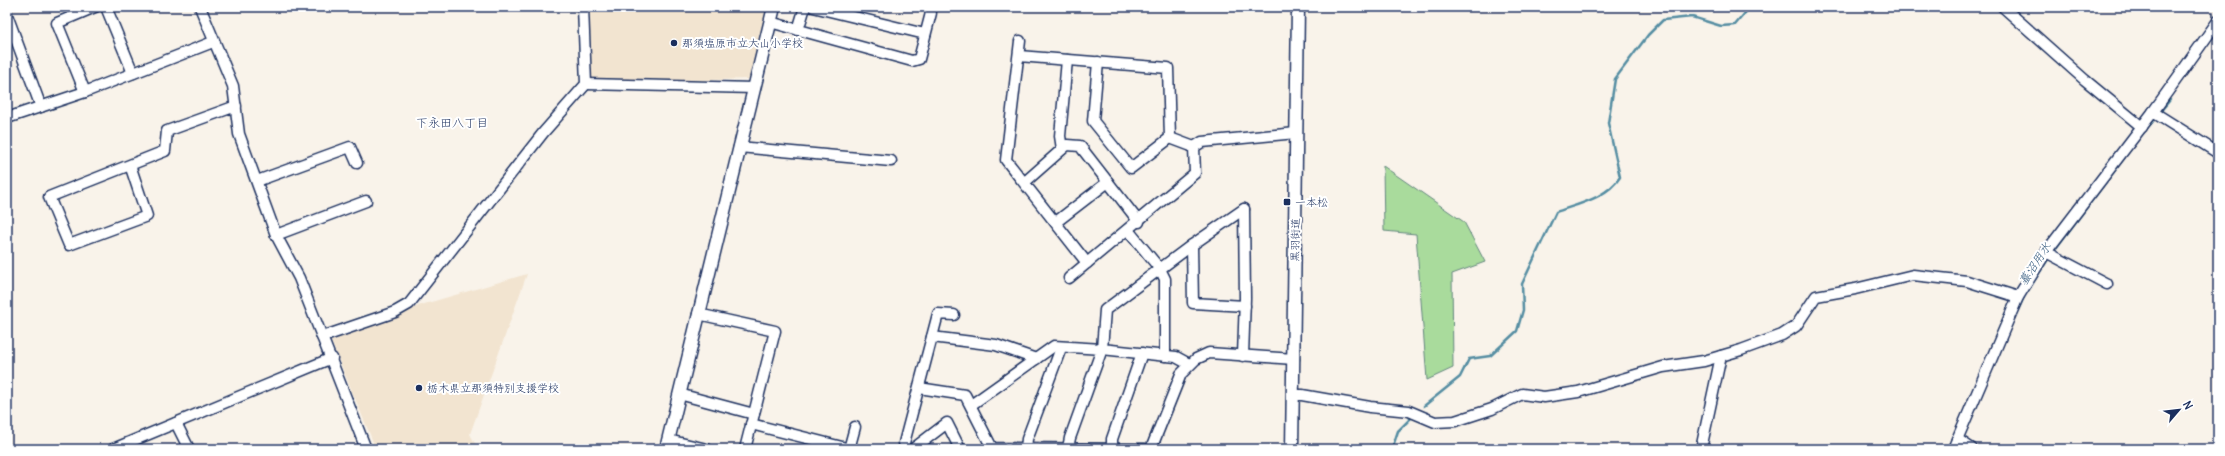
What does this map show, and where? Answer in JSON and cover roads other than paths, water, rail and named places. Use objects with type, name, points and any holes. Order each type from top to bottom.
[{"type":"street","points":[[85,92],[57,23],[95,7]]},
{"type":"street","points":[[106,7],[133,73]]},
{"type":"street","points":[[200,7],[213,42],[233,86],[239,134],[276,235],[299,278],[322,337],[332,358],[366,449]]},
{"type":"street","points":[[322,337],[396,312],[409,304],[543,133],[586,84],[583,7]]},
{"type":"street","points":[[707,449],[667,445],[774,7]]},
{"type":"street","points":[[798,30],[805,7]]},
{"type":"street","points":[[813,7],[925,34]]},
{"type":"street","name":"黒羽街道","points":[[1292,449],[1298,7]]},
{"type":"street","points":[[2003,7],[2085,80],[2142,127]]},
{"type":"street","points":[[770,22],[912,61],[919,59],[931,13]]},
{"type":"street","points":[[7,15],[41,107]]},
{"type":"street","points":[[1953,449],[2018,297],[2218,22]]},
{"type":"street","points":[[1020,41],[1006,160],[1087,262]]},
{"type":"street","points":[[7,118],[85,92],[213,42]]},
{"type":"street","points":[[1019,56],[1168,68],[1170,138]]},
{"type":"street","points":[[1062,149],[1060,136],[1067,60]]},
{"type":"street","points":[[1098,62],[1093,121],[1131,168],[1170,138]]},
{"type":"street","points":[[586,84],[754,88]]},
{"type":"street","points":[[130,165],[147,216],[69,245],[49,196],[165,151],[168,131],[236,106]]},
{"type":"street","points":[[2153,112],[2218,153]]},
{"type":"street","points":[[1194,147],[1202,142],[1296,134]]},
{"type":"street","points":[[1170,138],[1194,147]]},
{"type":"street","points":[[1025,182],[1062,149],[1067,146],[1080,146],[1139,222]]},
{"type":"street","points":[[257,181],[350,147],[358,163]]},
{"type":"street","points":[[739,147],[891,161]]},
{"type":"street","points":[[1069,278],[1087,262],[1139,222],[1195,173],[1194,147]]},
{"type":"street","points":[[1056,222],[1108,182]]},
{"type":"street","points":[[276,235],[366,201]]},
{"type":"street","points":[[1068,448],[1070,438],[1102,349],[1105,310],[1192,245],[1244,209],[1245,306],[1243,356]]},
{"type":"street","points":[[1128,230],[1160,269],[1165,279],[1165,356]]},
{"type":"street","points":[[1192,245],[1193,303],[1245,306]]},
{"type":"street","points":[[2049,254],[2107,284]]},
{"type":"street","points":[[1293,395],[1302,395],[1370,408],[1409,410],[1434,422],[1455,421],[1492,409],[1522,394],[1544,397],[1578,392],[1663,367],[1704,361],[1721,356],[1782,335],[1796,326],[1816,296],[1855,290],[1913,274],[1967,281],[2018,297]]},
{"type":"street","points":[[698,314],[775,331],[745,449]]},
{"type":"street","points":[[904,443],[938,314],[954,315]]},
{"type":"street","points":[[932,337],[996,345],[1036,359]]},
{"type":"street","points":[[971,405],[1054,346],[1061,348],[1102,349],[1176,357],[1190,364]]},
{"type":"street","points":[[1026,448],[1027,439],[1061,348]]},
{"type":"street","points":[[1151,449],[1181,374],[1190,364],[1209,353],[1294,359]]},
{"type":"street","points":[[1112,448],[1112,439],[1142,354]]},
{"type":"street","points":[[1701,449],[1721,356]]},
{"type":"street","points":[[113,449],[332,358]]},
{"type":"street","points":[[919,388],[965,395],[992,448],[1145,449]]},
{"type":"street","points":[[679,394],[849,449],[855,426]]},
{"type":"street","points":[[176,423],[189,449]]},
{"type":"street","points":[[913,449],[947,423],[960,449]]},
{"type":"street","points":[[1957,439],[1972,449]]},
{"type":"waterway","points":[[1424,406],[1460,377],[1469,359],[1490,356],[1517,331],[1523,310],[1522,284],[1556,212],[1600,195],[1608,190],[1620,177],[1608,123],[1615,79],[1648,35],[1663,20],[1692,17],[1721,26],[1735,25],[1750,7]]},
{"type":"waterway","name":"蟇沼用水","points":[[2159,113],[2170,100]]},
{"type":"waterway","name":"蟇沼用水","points":[[2142,134],[2155,119]]},
{"type":"waterway","name":"蟇沼用水","points":[[2053,252],[2125,157]]},
{"type":"waterway","name":"蟇沼用水","points":[[2015,316],[2025,295],[2050,256]]},
{"type":"waterway","points":[[1392,449],[1398,431],[1413,416]]},
{"type":"place","name":"那須塩原市立大山小学校","points":[[674,43]]},
{"type":"place","name":"一本松","points":[[1287,202]]},
{"type":"place","name":"栃木県立那須特別支援学校","points":[[419,388]]},
{"type":"district","name":"下永田八丁目","points":[[452,123]]}]
